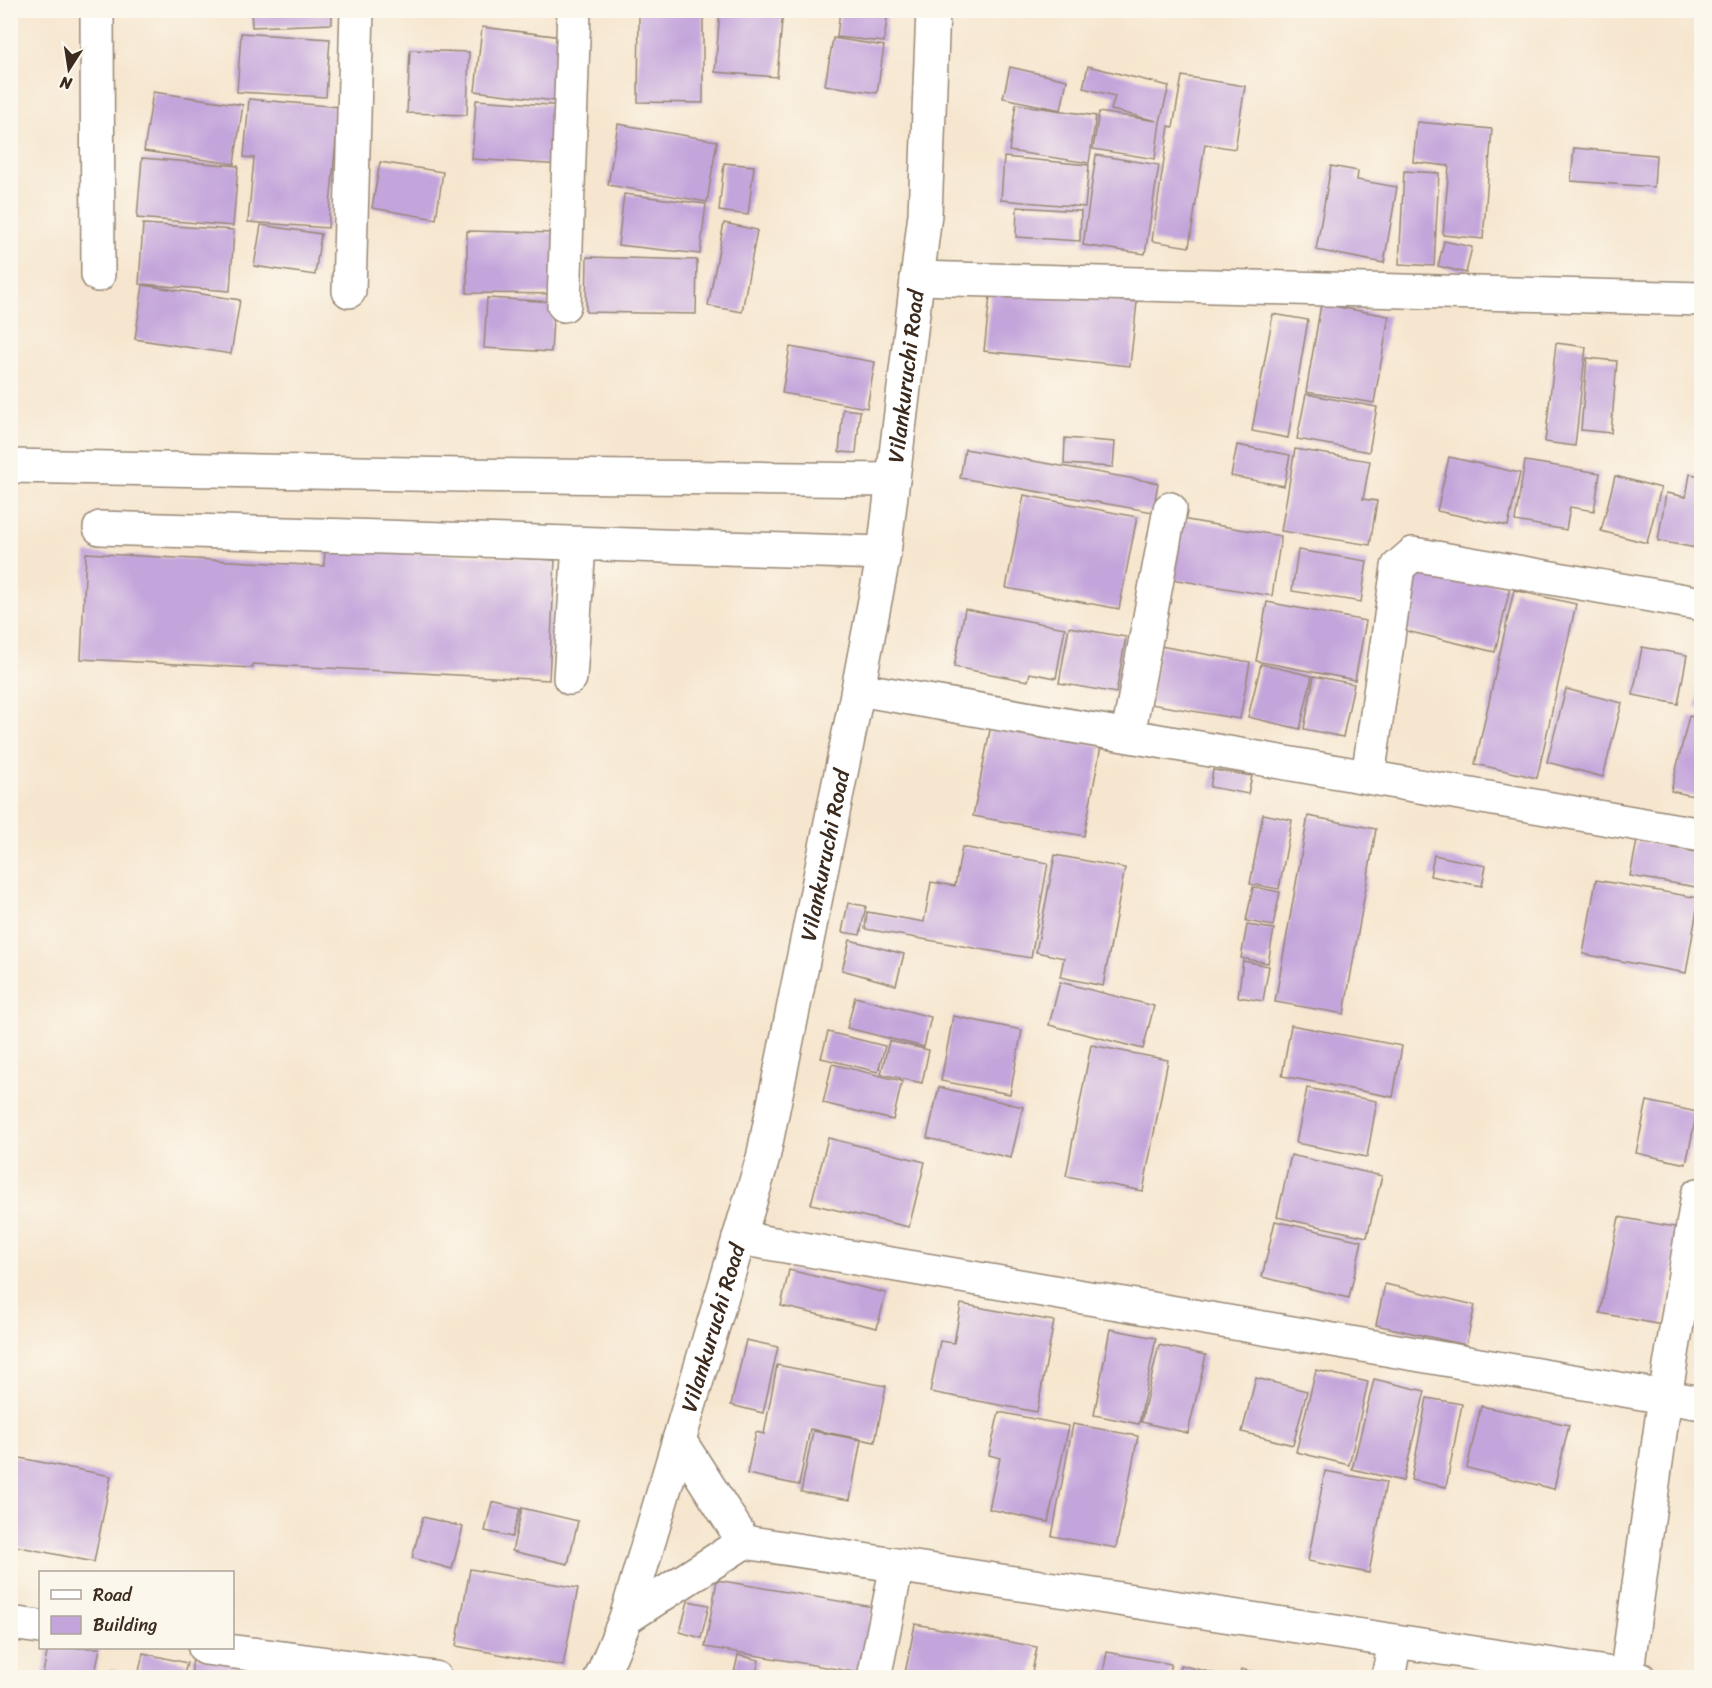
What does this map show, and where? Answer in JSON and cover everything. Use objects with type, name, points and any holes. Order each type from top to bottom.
[{"type":"street","points":[[98,10],[98,275]]},
{"type":"street","points":[[349,291],[357,10]]},
{"type":"street","points":[[564,305],[574,10]]},
{"type":"street","name":"Vilankuruchi Road","points":[[602,1677],[626,1618],[763,1158],[858,689],[884,553],[925,214],[933,10]]},
{"type":"street","points":[[917,278],[1701,299]]},
{"type":"street","points":[[10,466],[461,475],[893,480]]},
{"type":"street","points":[[1128,735],[1170,509]]},
{"type":"street","points":[[100,528],[884,553]]},
{"type":"street","points":[[570,678],[579,545]]},
{"type":"street","points":[[1368,777],[1398,567],[1413,554],[1701,604]]},
{"type":"street","points":[[858,689],[1701,835]]},
{"type":"street","points":[[626,1618],[744,1542],[1630,1677],[1665,1397],[1700,1187]]},
{"type":"street","points":[[739,1238],[1701,1403]]},
{"type":"street","points":[[679,1440],[744,1542]]},
{"type":"street","points":[[874,1677],[897,1565]]},
{"type":"street","points":[[10,1623],[39,1626]]},
{"type":"street","points":[[1388,1677],[1395,1641]]},
{"type":"street","points":[[220,1649],[435,1677]]},
{"type":"building","points":[[251,10],[332,10],[332,24],[252,27]]},
{"type":"building","points":[[639,10],[703,10],[703,103],[638,102]]},
{"type":"building","points":[[720,10],[783,10],[777,77],[715,72]]},
{"type":"building","points":[[840,10],[888,10],[884,42],[837,37]]},
{"type":"building","points":[[482,27],[570,38],[562,102],[475,91]]},
{"type":"building","points":[[241,33],[330,39],[326,97],[237,92]]},
{"type":"building","points":[[833,38],[884,46],[877,93],[825,85]]},
{"type":"building","points":[[410,50],[469,52],[467,115],[407,113]]},
{"type":"building","points":[[1088,66],[1169,86],[1160,122],[1155,159],[1093,149],[1099,112],[1157,121],[1111,110],[1115,96],[1083,88]]},
{"type":"building","points":[[1010,67],[1067,80],[1061,110],[1003,98]]},
{"type":"building","points":[[1182,76],[1245,86],[1235,149],[1205,144],[1189,247],[1152,241],[1169,126],[1173,127]]},
{"type":"building","points":[[153,92],[243,105],[234,164],[144,151]]},
{"type":"building","points":[[249,99],[339,107],[328,228],[248,222],[254,158],[244,157]]},
{"type":"building","points":[[476,100],[565,106],[561,165],[472,159]]},
{"type":"building","points":[[1016,104],[1096,116],[1089,163],[1009,151]]},
{"type":"building","points":[[1417,122],[1492,129],[1483,239],[1443,235],[1449,166],[1413,162]]},
{"type":"building","points":[[618,124],[717,141],[707,202],[608,185]]},
{"type":"building","points":[[1574,148],[1656,155],[1654,187],[1571,181]]},
{"type":"building","points":[[1096,155],[1159,165],[1145,254],[1083,245]]},
{"type":"building","points":[[1004,157],[1089,165],[1085,207],[1001,200]]},
{"type":"building","points":[[142,158],[238,166],[233,226],[137,218]]},
{"type":"building","points":[[380,162],[443,172],[436,219],[372,208]]},
{"type":"building","points":[[724,163],[754,166],[748,215],[719,211]]},
{"type":"building","points":[[1331,166],[1358,171],[1357,180],[1397,187],[1384,263],[1316,250]]},
{"type":"building","points":[[1404,171],[1439,173],[1434,266],[1399,264]]},
{"type":"building","points":[[624,194],[706,204],[700,254],[618,245]]},
{"type":"building","points":[[1017,207],[1081,211],[1080,241],[1016,237]]},
{"type":"building","points":[[724,223],[757,230],[742,312],[708,306]]},
{"type":"building","points":[[143,224],[234,230],[230,291],[139,284]]},
{"type":"building","points":[[261,225],[321,234],[315,275],[254,266]]},
{"type":"building","points":[[467,231],[558,233],[558,294],[467,293]]},
{"type":"building","points":[[1444,241],[1472,247],[1466,273],[1438,266]]},
{"type":"building","points":[[587,257],[697,260],[696,314],[586,312]]},
{"type":"building","points":[[143,285],[240,300],[231,354],[135,339]]},
{"type":"building","points":[[991,287],[1137,302],[1130,366],[984,351]]},
{"type":"building","points":[[487,298],[554,302],[551,352],[484,348]]},
{"type":"building","points":[[1321,304],[1389,316],[1374,403],[1306,392]]},
{"type":"building","points":[[1273,314],[1308,320],[1288,438],[1252,431]]},
{"type":"building","points":[[1556,343],[1586,347],[1575,446],[1545,442]]},
{"type":"building","points":[[790,347],[875,362],[867,408],[782,393]]},
{"type":"building","points":[[1587,358],[1617,361],[1611,433],[1581,430]]},
{"type":"building","points":[[1306,394],[1377,407],[1369,452],[1297,439]]},
{"type":"building","points":[[843,409],[860,411],[856,453],[839,452]]},
{"type":"building","points":[[1065,438],[1115,442],[1113,467],[1064,464]]},
{"type":"building","points":[[1237,445],[1290,455],[1284,486],[1231,476]]},
{"type":"building","points":[[965,449],[1158,483],[1153,512],[960,478]]},
{"type":"building","points":[[1295,449],[1370,461],[1363,499],[1377,501],[1370,545],[1281,531]]},
{"type":"building","points":[[1449,457],[1520,473],[1508,526],[1437,511]]},
{"type":"building","points":[[1525,461],[1600,473],[1594,511],[1570,507],[1566,530],[1515,521]]},
{"type":"building","points":[[1690,474],[1702,476],[1702,549],[1658,541],[1666,493],[1686,497]]},
{"type":"building","points":[[1615,476],[1661,488],[1647,543],[1601,531]]},
{"type":"building","points":[[1024,495],[1137,517],[1119,609],[1006,588]]},
{"type":"building","points":[[1181,519],[1281,536],[1272,596],[1171,579]]},
{"type":"building","points":[[325,547],[555,560],[549,680],[253,664],[253,668],[81,659],[86,553],[324,566]]},
{"type":"building","points":[[1298,550],[1367,561],[1361,602],[1292,591]]},
{"type":"building","points":[[1413,564],[1510,588],[1495,652],[1398,629]]},
{"type":"building","points":[[1514,590],[1576,604],[1537,778],[1475,764]]},
{"type":"building","points":[[1267,602],[1366,621],[1355,680],[1256,661]]},
{"type":"building","points":[[965,609],[1065,628],[1056,678],[1030,673],[1028,681],[954,667]]},
{"type":"building","points":[[1069,627],[1126,637],[1116,693],[1059,683]]},
{"type":"building","points":[[1160,646],[1250,662],[1240,719],[1150,704]]},
{"type":"building","points":[[1642,647],[1687,655],[1678,704],[1633,695]]},
{"type":"building","points":[[1261,664],[1312,676],[1300,729],[1248,717]]},
{"type":"building","points":[[1314,676],[1354,684],[1343,737],[1304,729]]},
{"type":"building","points":[[1700,678],[1702,678],[1702,708],[1696,708]]},
{"type":"building","points":[[1566,689],[1622,703],[1603,777],[1547,762]]},
{"type":"building","points":[[1689,716],[1702,719],[1702,798],[1671,791]]},
{"type":"building","points":[[991,725],[1101,746],[1084,836],[973,816]]},
{"type":"building","points":[[1213,770],[1252,776],[1248,794],[1210,787]]},
{"type":"building","points":[[1263,814],[1292,820],[1279,889],[1250,884]]},
{"type":"building","points":[[1308,816],[1376,829],[1344,1014],[1275,1002]]},
{"type":"building","points":[[1637,841],[1702,853],[1702,888],[1630,876]]},
{"type":"building","points":[[962,847],[1048,863],[1031,958],[865,929],[867,912],[924,922],[931,882],[955,886]]},
{"type":"building","points":[[1055,855],[1125,868],[1103,986],[1060,977],[1064,958],[1036,952]]},
{"type":"building","points":[[1434,855],[1486,866],[1482,886],[1430,876]]},
{"type":"building","points":[[1596,880],[1699,898],[1686,973],[1583,954]]},
{"type":"building","points":[[1253,887],[1280,892],[1273,926],[1246,921]]},
{"type":"building","points":[[848,903],[866,906],[860,935],[842,932]]},
{"type":"building","points":[[1247,925],[1274,929],[1268,963],[1241,958]]},
{"type":"building","points":[[850,940],[904,954],[896,985],[842,970]]},
{"type":"building","points":[[1243,961],[1269,966],[1263,1001],[1238,997]]},
{"type":"building","points":[[1060,982],[1154,1006],[1143,1049],[1049,1025]]},
{"type":"building","points":[[855,997],[931,1017],[924,1047],[847,1028]]},
{"type":"building","points":[[953,1016],[1022,1030],[1010,1094],[941,1081]]},
{"type":"building","points":[[1291,1025],[1402,1046],[1393,1097],[1282,1076]]},
{"type":"building","points":[[828,1032],[885,1046],[878,1072],[821,1058]]},
{"type":"building","points":[[889,1041],[929,1050],[922,1083],[881,1074]]},
{"type":"building","points":[[1091,1045],[1168,1060],[1143,1191],[1066,1176]]},
{"type":"building","points":[[832,1064],[902,1081],[893,1120],[823,1103]]},
{"type":"building","points":[[939,1087],[1023,1107],[1011,1158],[927,1138]]},
{"type":"building","points":[[1307,1088],[1377,1101],[1367,1157],[1296,1143]]},
{"type":"building","points":[[1647,1101],[1697,1112],[1686,1164],[1636,1153]]},
{"type":"building","points":[[828,1138],[925,1162],[909,1227],[811,1204]]},
{"type":"building","points":[[1291,1155],[1382,1176],[1367,1237],[1277,1217]]},
{"type":"building","points":[[1619,1217],[1680,1228],[1662,1325],[1600,1313]]},
{"type":"building","points":[[1275,1221],[1362,1241],[1349,1298],[1262,1277]]},
{"type":"building","points":[[789,1270],[886,1293],[877,1328],[781,1306]]},
{"type":"building","points":[[1385,1284],[1475,1305],[1466,1345],[1376,1325]]},
{"type":"building","points":[[961,1304],[1054,1321],[1037,1412],[930,1392],[940,1341],[954,1343]]},
{"type":"building","points":[[1110,1329],[1156,1338],[1139,1424],[1094,1415]]},
{"type":"building","points":[[746,1340],[778,1347],[763,1413],[731,1405]]},
{"type":"building","points":[[1159,1345],[1206,1355],[1188,1433],[1141,1422]]},
{"type":"building","points":[[777,1365],[886,1386],[875,1442],[810,1429],[799,1485],[747,1474],[756,1432],[764,1434]]},
{"type":"building","points":[[1316,1370],[1368,1382],[1349,1465],[1296,1452]]},
{"type":"building","points":[[1256,1378],[1307,1391],[1293,1445],[1242,1432]]},
{"type":"building","points":[[1374,1379],[1425,1391],[1403,1481],[1352,1469]]},
{"type":"building","points":[[1427,1398],[1462,1404],[1446,1487],[1411,1480]]},
{"type":"building","points":[[1481,1406],[1569,1425],[1554,1489],[1467,1468]]},
{"type":"building","points":[[999,1412],[1069,1426],[1048,1522],[989,1509],[1000,1458],[989,1455]]},
{"type":"building","points":[[1073,1424],[1138,1436],[1116,1548],[1052,1536]]},
{"type":"building","points":[[813,1431],[861,1440],[850,1500],[801,1492]]},
{"type":"building","points":[[10,1456],[111,1476],[94,1562],[10,1545]]},
{"type":"building","points":[[1325,1471],[1386,1482],[1369,1573],[1308,1561]]},
{"type":"building","points":[[492,1502],[520,1509],[512,1537],[485,1531]]},
{"type":"building","points":[[522,1508],[578,1521],[568,1564],[512,1551]]},
{"type":"building","points":[[423,1517],[463,1527],[452,1569],[412,1558]]},
{"type":"building","points":[[470,1569],[578,1588],[563,1666],[456,1646]]},
{"type":"building","points":[[717,1580],[873,1607],[861,1673],[705,1647]]},
{"type":"building","points":[[688,1601],[709,1605],[701,1638],[680,1632]]},
{"type":"building","points":[[915,1624],[1037,1647],[1031,1678],[904,1678]]},
{"type":"building","points":[[48,1649],[100,1649],[94,1678],[42,1678]]},
{"type":"building","points":[[1107,1652],[1171,1664],[1168,1678],[1102,1678]]},
{"type":"building","points":[[143,1653],[187,1663],[183,1678],[110,1678],[112,1670],[138,1676]]},
{"type":"building","points":[[738,1655],[759,1660],[755,1678],[733,1678]]},
{"type":"building","points":[[193,1657],[271,1666],[270,1678],[191,1678]]},
{"type":"building","points":[[1180,1665],[1230,1677],[1230,1678],[1177,1678]]},
{"type":"building","points":[[1241,1669],[1272,1677],[1272,1678],[1239,1678]]}]
